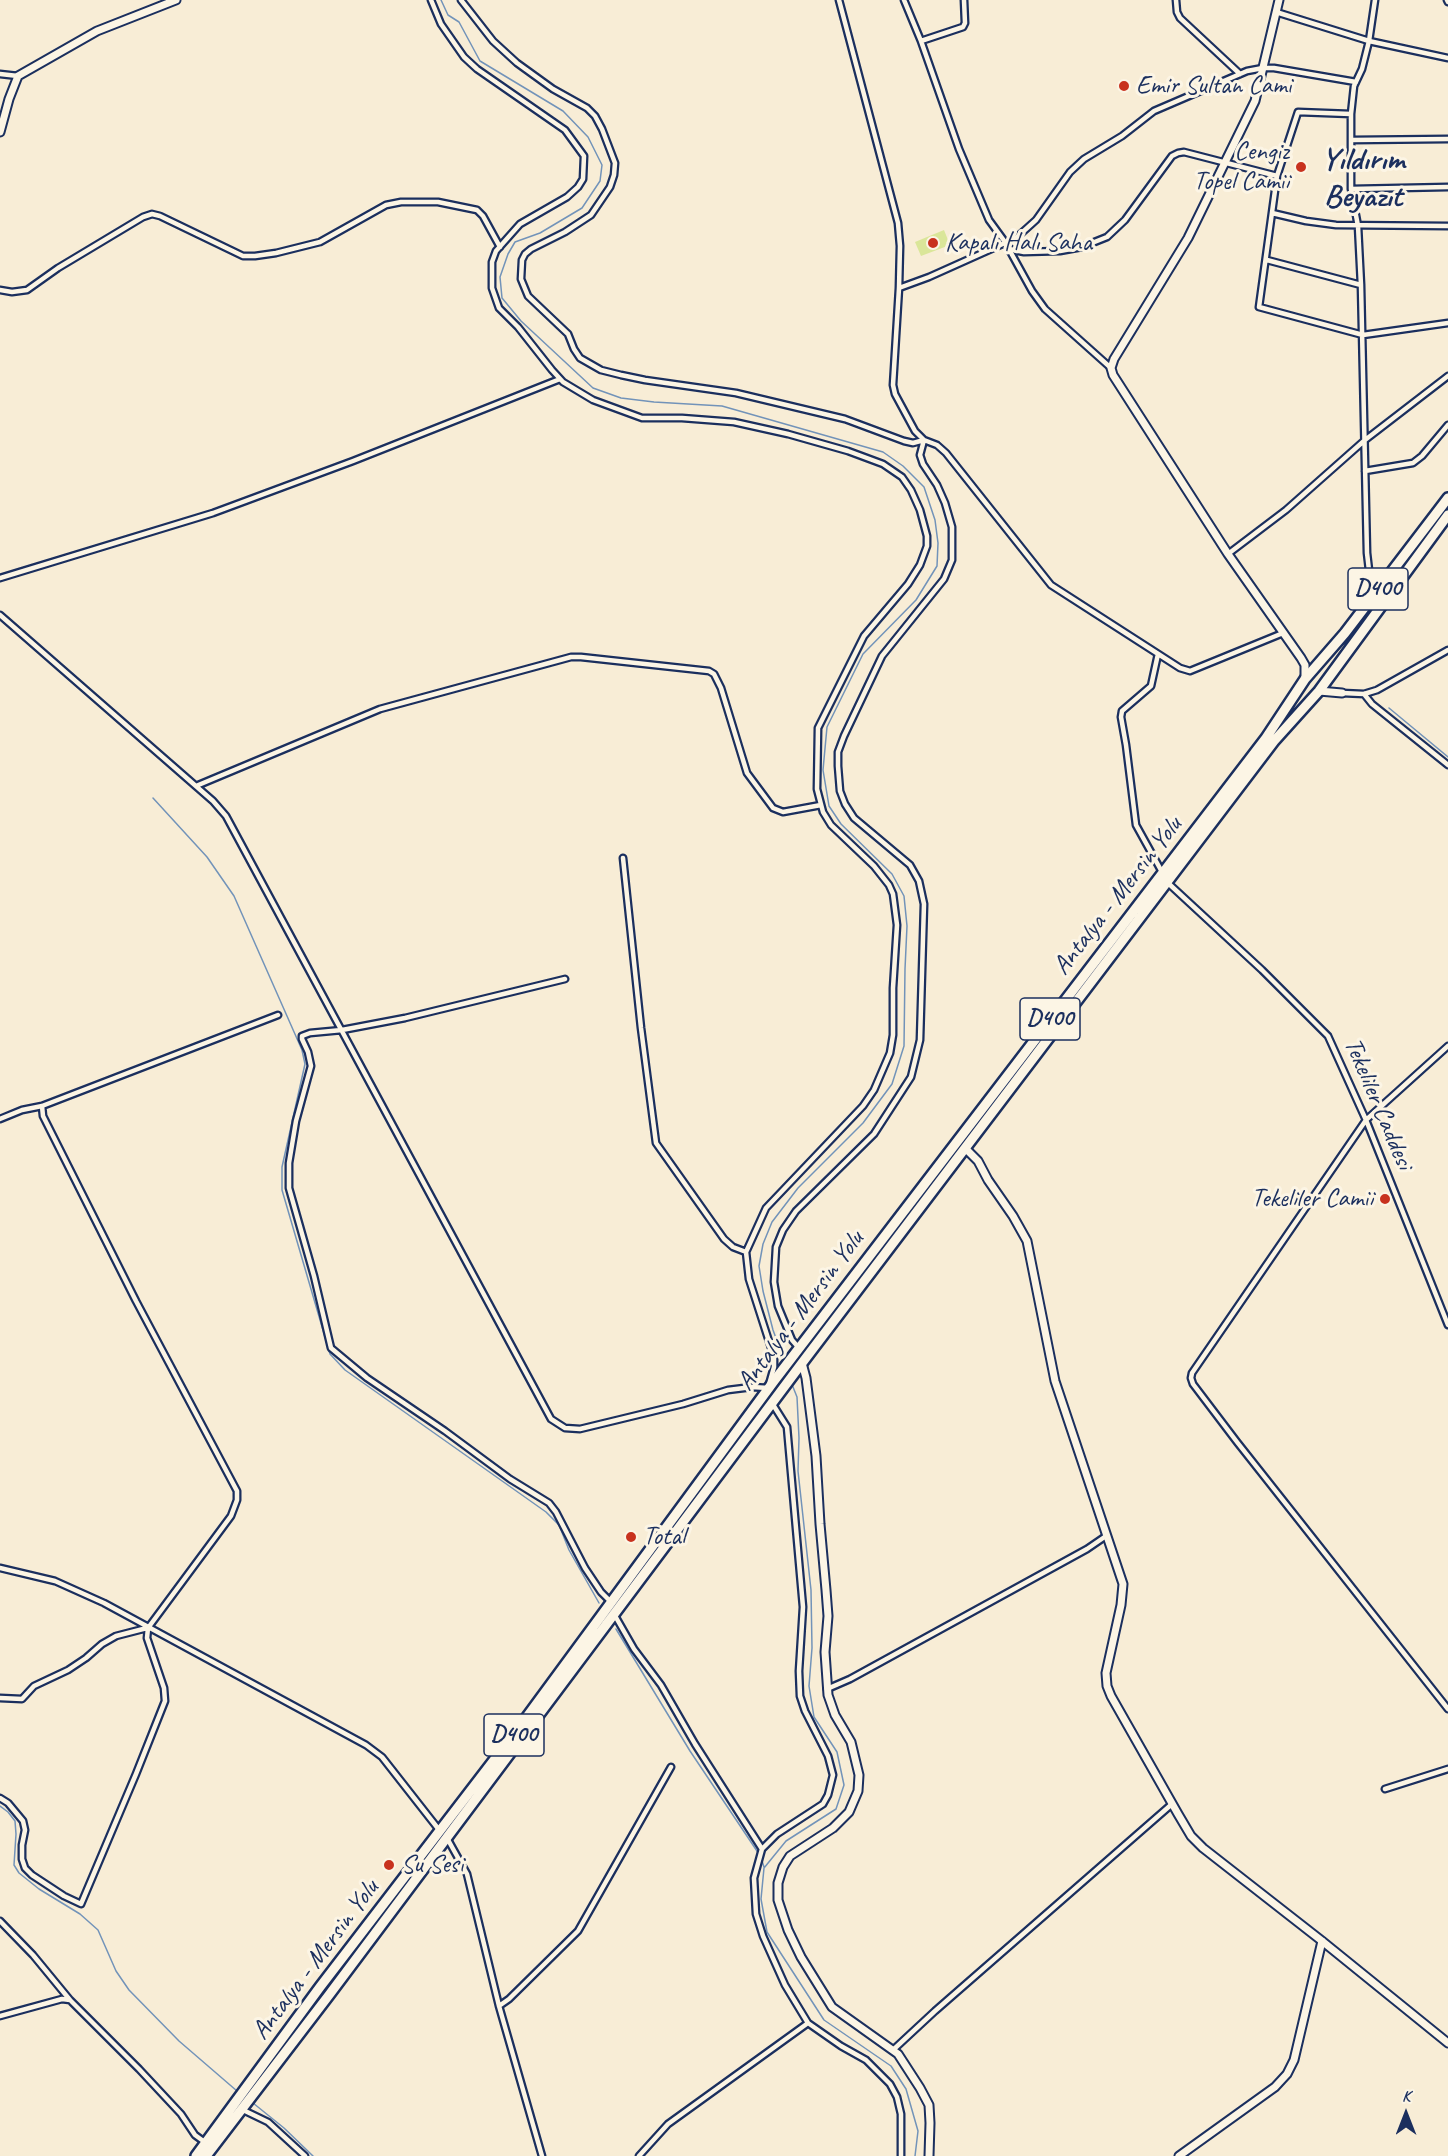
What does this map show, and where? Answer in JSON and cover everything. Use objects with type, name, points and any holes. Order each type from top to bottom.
[{"type":"highway","name":"Antalya - Mersin Yolu","points":[[206,2156],[252,2088],[614,1614],[965,1148],[1165,878],[1266,738],[1305,679],[1345,633],[1448,498]]},
{"type":"highway","name":"Antalya - Mersin Yolu","points":[[443,1835],[521,1725],[792,1357],[1042,1029],[1274,741],[1319,691],[1448,515]]},
{"type":"highway","points":[[1316,666],[1324,670],[1328,678]]},
{"type":"highway","points":[[1305,679],[1310,687],[1319,691]]},
{"type":"highway","name":"Antalya - Mersin Yolu","points":[[196,2156],[241,2105]]},
{"type":"street","points":[[0,74],[18,76],[97,31],[176,0]]},
{"type":"street","points":[[0,615],[213,801],[233,827],[551,1419],[565,1428],[580,1429],[683,1404],[728,1390],[771,1385],[774,1357],[749,1279],[746,1252],[766,1208],[863,1106],[874,1090],[892,1044],[897,925],[893,894],[874,866],[831,825],[821,805],[817,789],[819,728],[864,636],[908,584],[920,565],[925,553],[927,536],[920,510],[911,490],[902,477],[883,464],[788,434],[734,422],[642,418],[593,400],[560,379],[499,308],[494,298],[491,272],[496,251],[520,224],[567,197],[578,187],[583,179],[584,156],[565,130],[477,69],[464,57],[441,24],[430,0]]},
{"type":"street","points":[[461,0],[493,40],[517,63],[553,89],[587,108],[595,116],[615,164],[610,187],[591,215],[565,232],[531,249],[522,260],[521,279],[528,296],[568,334],[580,358],[601,370],[621,375],[736,393],[845,419],[904,441],[913,443],[924,440]]},
{"type":"street","points":[[839,0],[898,223],[899,288],[893,385],[895,394],[915,431],[924,440],[937,445],[946,453],[1051,585],[1180,668],[1190,671],[1283,633]]},
{"type":"street","points":[[904,0],[959,149],[990,220],[1045,309],[1111,368],[1113,375],[1228,554],[1301,658],[1305,665],[1305,679]]},
{"type":"street","points":[[921,41],[963,27],[965,23],[964,0]]},
{"type":"street","points":[[1176,0],[1180,18],[1240,74]]},
{"type":"street","points":[[1111,368],[1114,359],[1176,260],[1226,164],[1255,101],[1279,0]]},
{"type":"street","points":[[1372,597],[1367,553],[1363,335],[1358,226],[1351,189],[1351,114],[1356,82],[1369,41],[1375,0]]},
{"type":"street","points":[[1276,12],[1369,41],[1448,58]]},
{"type":"street","points":[[899,288],[949,269],[1016,238],[1027,229],[1070,172],[1084,159],[1122,136],[1154,111],[1240,74],[1263,68],[1356,82]]},
{"type":"street","points":[[0,132],[18,76]]},
{"type":"street","points":[[1351,114],[1298,112],[1277,177],[1259,307],[1363,335],[1448,323]]},
{"type":"street","points":[[1352,140],[1448,139]]},
{"type":"street","points":[[1009,249],[1024,252],[1060,251],[1082,247],[1107,237],[1125,220],[1172,156],[1178,153],[1184,152],[1277,177]]},
{"type":"street","points":[[1351,189],[1448,187]]},
{"type":"street","points":[[0,290],[12,292],[27,290],[58,268],[134,222],[152,214],[243,255],[255,256],[320,242],[386,205],[401,202],[438,202],[477,210],[483,216],[500,247]]},
{"type":"street","points":[[1272,213],[1306,221],[1358,226],[1448,226]]},
{"type":"street","points":[[1267,260],[1361,285]]},
{"type":"street","points":[[1228,554],[1294,503],[1365,440],[1448,376]]},
{"type":"street","points":[[0,578],[213,513],[353,461],[560,379]]},
{"type":"street","points":[[1365,471],[1413,464],[1448,425]]},
{"type":"street","points":[[799,1348],[792,1340],[778,1306],[774,1282],[776,1247],[783,1230],[796,1211],[816,1189],[854,1156],[880,1126],[910,1077],[920,1040],[924,904],[919,881],[910,865],[854,818],[845,804],[840,791],[838,752],[882,656],[944,579],[952,560],[952,527],[937,485],[923,464],[920,455],[924,440]]},
{"type":"street","points":[[1319,691],[1364,694],[1386,685],[1448,650]]},
{"type":"street","name":"Tekeliler Caddesi","points":[[1158,654],[1151,686],[1122,711],[1121,717],[1136,825],[1165,878],[1322,1028],[1332,1043],[1448,1325]]},
{"type":"street","points":[[196,786],[380,709],[571,657],[581,657],[710,670],[721,688],[747,773],[773,808],[783,812],[821,805]]},
{"type":"street","points":[[1301,658],[1316,666]]},
{"type":"street","points":[[1328,678],[1342,693]]},
{"type":"street","points":[[1364,694],[1372,704],[1448,765]]},
{"type":"street","points":[[622,858],[640,1028],[656,1143],[724,1239],[733,1247],[746,1252]]},
{"type":"street","points":[[565,979],[405,1017],[302,1036],[311,1066],[296,1121],[289,1163],[289,1188],[331,1348],[367,1378],[510,1479],[549,1503],[585,1568],[601,1592],[611,1602]]},
{"type":"street","points":[[0,1119],[22,1110],[42,1106],[278,1015]]},
{"type":"street","points":[[1448,1046],[1365,1120],[1192,1373],[1191,1378],[1193,1384],[1237,1442],[1448,1709]]},
{"type":"street","points":[[0,1798],[8,1803],[23,1821],[25,1830],[22,1859],[25,1868],[63,1896],[81,1904],[165,1701],[162,1679],[147,1638],[148,1628],[231,1516],[236,1506],[237,1491],[131,1291],[43,1116],[42,1106]]},
{"type":"street","points":[[965,1148],[978,1161],[1027,1241],[1055,1381],[1123,1584],[1121,1605],[1106,1673],[1111,1696],[1191,1836],[1203,1848],[1448,2043]]},
{"type":"street","points":[[800,1365],[806,1378],[816,1456],[827,1608],[825,1652],[827,1689],[835,1715],[851,1742],[860,1775],[858,1791],[849,1812],[833,1828],[790,1856],[783,1867],[778,1883],[778,1900],[788,1930],[801,1957],[832,2007],[893,2050],[909,2070],[928,2105],[929,2156]]},
{"type":"street","points":[[772,1403],[787,1427],[802,1607],[800,1696],[805,1711],[828,1756],[833,1775],[823,1804],[777,1834],[762,1849],[754,1878],[756,1914],[763,1936],[785,1985],[808,2023],[866,2060],[890,2084],[897,2097],[901,2114],[901,2156]]},
{"type":"street","points":[[827,1689],[923,1639],[1087,1549],[1106,1536]]},
{"type":"street","points":[[0,1568],[62,1584],[104,1603],[366,1745],[382,1757],[443,1835],[467,1874],[500,2006],[542,2156]]},
{"type":"street","points":[[614,1614],[762,1849]]},
{"type":"street","points":[[0,1698],[22,1699],[34,1686],[68,1670],[116,1636],[148,1628]]},
{"type":"street","points":[[500,2006],[578,1931],[671,1767]]},
{"type":"street","points":[[1385,1789],[1448,1769]]},
{"type":"street","points":[[893,2050],[1172,1804]]},
{"type":"street","points":[[0,1921],[33,1955],[70,2001],[139,2069],[181,2114],[195,2135],[206,2143]]},
{"type":"street","points":[[1179,2156],[1275,2087],[1287,2074],[1294,2060],[1322,1941]]},
{"type":"street","points":[[0,2016],[62,2000],[70,2001]]},
{"type":"street","points":[[639,2156],[668,2124],[808,2023]]},
{"type":"street","points":[[241,2105],[268,2122],[305,2156]]},
{"type":"green space","name":"Kapalı Halı Saha","points":[[944,230],[950,245],[921,256],[915,242]]},
{"type":"waterway","points":[[441,0],[448,15],[459,22],[480,61],[563,111],[588,137],[602,165],[600,181],[582,208],[540,233],[515,242],[508,254],[500,277],[502,298],[521,321],[593,388],[621,398],[722,406],[883,452],[903,466],[924,487],[935,520],[938,543],[937,566],[916,600],[863,654],[827,727],[823,770],[829,806],[841,824],[892,874],[904,896],[907,926],[904,1046],[892,1084],[863,1123],[798,1188],[772,1222],[763,1244],[759,1266],[763,1291],[784,1360]]},
{"type":"waterway","points":[[1389,708],[1448,757]]},
{"type":"waterway","points":[[153,798],[207,857],[234,896],[302,1050],[305,1064],[282,1167],[282,1190],[330,1354],[345,1370],[546,1512],[559,1525],[569,1550],[599,1603]]},
{"type":"waterway","points":[[791,1382],[797,1397],[798,1471],[811,1590],[812,1648],[809,1686],[814,1717],[837,1752],[844,1785],[836,1809],[786,1841],[764,1868],[761,1899],[767,1932],[824,2020],[891,2066],[906,2089],[918,2131],[915,2156]]},
{"type":"waterway","points":[[616,1629],[690,1751],[759,1854]]},
{"type":"waterway","points":[[0,1806],[15,1821],[14,1865],[19,1873],[39,1889],[80,1914],[98,1930],[116,1971],[129,1990],[179,2041],[237,2091]]},
{"type":"waterway","points":[[761,1858],[764,1867]]},
{"type":"waterway","points":[[253,2103],[313,2156]]},
{"type":"place","name":"Emir Sultan Cami","points":[[1124,86]]},
{"type":"place","name":"Cengiz Topel Camii","points":[[1301,167]]},
{"type":"place","name":"Kapalı Halı Saha","points":[[933,243]]},
{"type":"place","name":"Tekeliler Camii","points":[[1385,1199]]},
{"type":"place","name":"Total","points":[[631,1537]]},
{"type":"place","name":"Su Sesi","points":[[389,1865]]},
{"type":"district","name":"Yıldırım Beyazıt","points":[[1363,180]]}]
